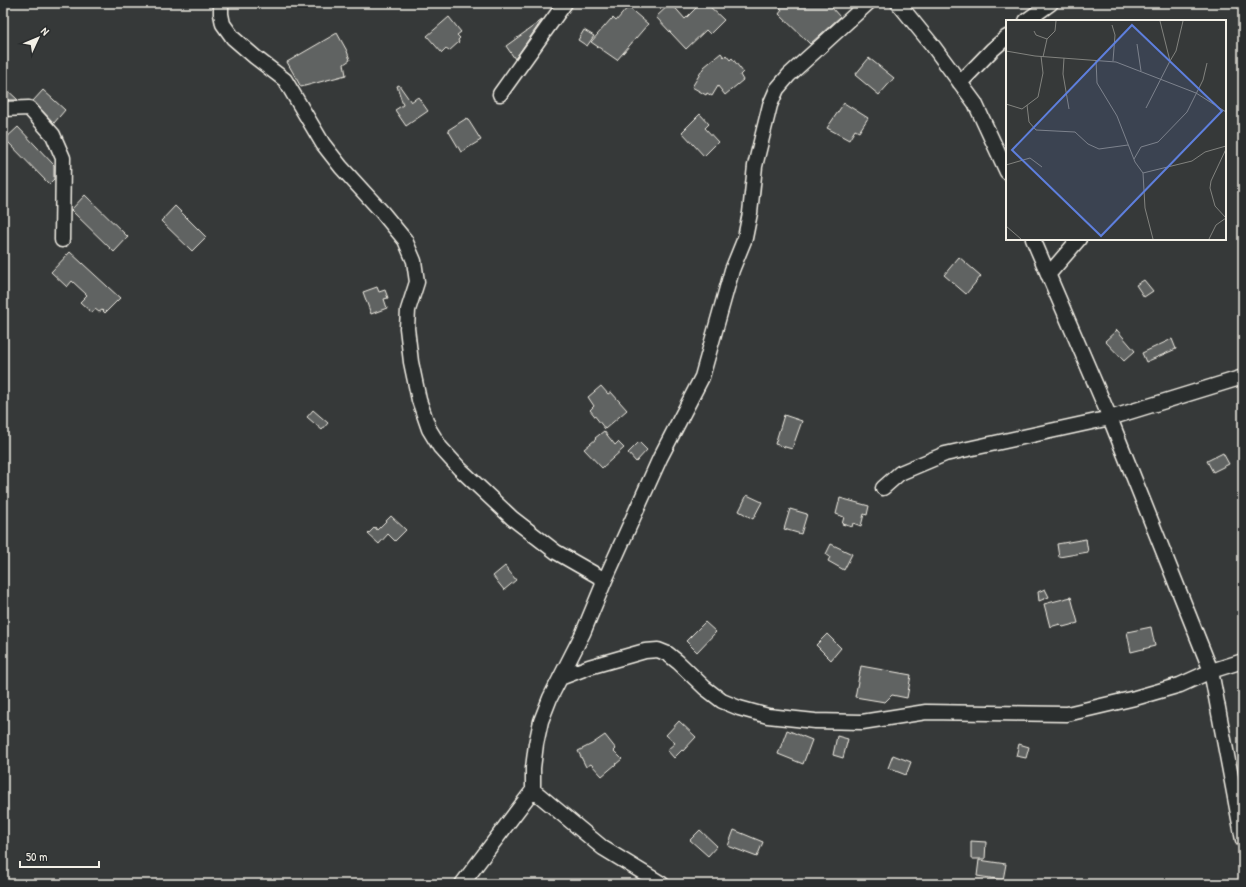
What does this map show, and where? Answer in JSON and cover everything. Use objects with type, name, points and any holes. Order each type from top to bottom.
[{"type":"street","points":[[221,3],[223,24],[233,38],[285,80],[323,144],[341,167],[405,240],[414,261],[417,282],[408,310],[407,328],[411,362],[419,400],[428,429],[440,447],[460,469],[512,518],[556,552],[605,580]]},
{"type":"street","points":[[500,94],[565,3]]},
{"type":"street","points":[[462,884],[533,790],[533,768],[541,721],[550,698],[583,633],[605,580],[660,458],[702,377],[732,270],[745,238],[750,213],[755,166],[770,105],[777,89],[800,64],[868,3]]},
{"type":"street","points":[[898,3],[975,103],[1006,170]]},
{"type":"street","points":[[1027,20],[1051,3]]},
{"type":"street","points":[[960,83],[1006,38]]},
{"type":"street","points":[[3,109],[29,108],[53,135],[63,158],[62,240]]},
{"type":"street","points":[[1034,240],[1110,418],[1211,671],[1243,840]]},
{"type":"street","points":[[1048,275],[1078,240]]},
{"type":"street","points":[[883,488],[900,473],[945,454],[1110,418],[1243,377]]},
{"type":"street","points":[[560,678],[589,667],[645,651],[658,650],[668,654],[705,688],[722,701],[739,708],[768,716],[784,718],[815,721],[862,722],[926,712],[1067,714],[1135,698],[1180,685],[1211,671],[1243,661]]},
{"type":"street","points":[[533,790],[603,848],[662,884]]},
{"type":"building","points":[[671,3],[685,19],[701,3],[706,3],[724,20],[710,34],[706,30],[686,49],[656,17]]},
{"type":"building","points":[[776,3],[838,3],[832,8],[840,17],[810,44],[779,14],[782,10]]},
{"type":"building","points":[[628,7],[648,24],[617,60],[591,42],[611,19],[613,18],[616,21]]},
{"type":"building","points":[[449,17],[461,32],[457,35],[460,38],[458,40],[459,42],[449,51],[446,49],[442,53],[427,36]]},
{"type":"building","points":[[542,20],[515,59],[506,46]]},
{"type":"building","points":[[584,30],[594,36],[587,46],[578,40]]},
{"type":"building","points":[[337,33],[347,51],[350,60],[344,64],[346,75],[301,87],[287,62]]},
{"type":"building","points":[[721,53],[724,57],[726,55],[730,60],[732,58],[743,72],[740,75],[743,80],[725,95],[718,86],[712,96],[707,93],[706,95],[692,87],[704,67]]},
{"type":"building","points":[[869,58],[894,78],[879,95],[855,75]]},
{"type":"building","points":[[399,85],[411,102],[418,97],[428,111],[406,126],[395,110],[403,105],[397,86]]},
{"type":"building","points":[[3,86],[18,100],[3,100]]},
{"type":"building","points":[[43,90],[65,110],[54,123],[33,101]]},
{"type":"building","points":[[844,103],[868,118],[859,132],[855,130],[849,140],[827,128]]},
{"type":"building","points":[[700,114],[709,124],[705,128],[718,142],[704,156],[682,132]]},
{"type":"building","points":[[467,118],[481,140],[461,152],[448,130]]},
{"type":"building","points":[[18,127],[54,165],[54,179],[49,184],[5,139]]},
{"type":"building","points":[[85,195],[128,237],[114,252],[71,210]]},
{"type":"building","points":[[175,206],[206,237],[192,251],[161,221]]},
{"type":"building","points":[[70,252],[120,298],[105,313],[102,310],[99,312],[95,309],[92,313],[80,302],[87,295],[72,281],[67,287],[51,272]]},
{"type":"building","points":[[959,257],[981,276],[966,294],[944,275]]},
{"type":"building","points":[[1144,280],[1153,291],[1144,297],[1136,285]]},
{"type":"building","points":[[377,287],[379,292],[385,290],[388,298],[384,299],[387,308],[371,314],[363,292]]},
{"type":"building","points":[[1117,330],[1135,351],[1124,361],[1105,341]]},
{"type":"building","points":[[1172,339],[1176,349],[1146,362],[1142,353]]},
{"type":"building","points":[[601,386],[608,394],[611,392],[627,410],[605,429],[590,410],[594,406],[588,397]]},
{"type":"building","points":[[313,410],[328,423],[322,430],[307,417]]},
{"type":"building","points":[[784,415],[802,421],[792,449],[775,444]]},
{"type":"building","points":[[604,431],[615,445],[618,442],[624,448],[602,468],[584,449]]},
{"type":"building","points":[[639,442],[647,450],[636,462],[628,453]]},
{"type":"building","points":[[1223,453],[1229,464],[1213,472],[1207,461]]},
{"type":"building","points":[[747,495],[762,502],[753,519],[739,511]]},
{"type":"building","points":[[840,498],[869,506],[867,515],[864,514],[861,526],[853,523],[852,527],[842,524],[844,517],[836,514]]},
{"type":"building","points":[[790,509],[807,514],[801,534],[784,529]]},
{"type":"building","points":[[391,516],[406,530],[395,541],[388,534],[379,544],[368,534],[375,527],[377,530]]},
{"type":"building","points":[[1086,539],[1088,552],[1059,557],[1057,544]]},
{"type":"building","points":[[831,544],[852,554],[844,570],[828,561],[830,557],[826,554]]},
{"type":"building","points":[[505,566],[516,580],[504,590],[493,576]]},
{"type":"building","points":[[1045,589],[1049,597],[1039,601],[1038,592]]},
{"type":"building","points":[[1071,597],[1078,623],[1063,627],[1060,624],[1050,627],[1044,604]]},
{"type":"building","points":[[705,622],[716,632],[697,652],[686,641]]},
{"type":"building","points":[[1151,627],[1155,646],[1131,652],[1127,632]]},
{"type":"building","points":[[827,634],[841,648],[831,660],[816,645]]},
{"type":"building","points":[[861,666],[911,675],[907,698],[892,695],[885,702],[855,697]]},
{"type":"building","points":[[679,721],[696,737],[674,758],[667,750],[675,743],[666,735]]},
{"type":"building","points":[[787,730],[812,740],[803,764],[778,754]]},
{"type":"building","points":[[605,735],[616,749],[614,751],[622,759],[602,776],[591,764],[586,767],[578,751]]},
{"type":"building","points":[[837,736],[848,739],[843,758],[833,755]]},
{"type":"building","points":[[1019,744],[1029,747],[1026,758],[1016,756]]},
{"type":"building","points":[[893,755],[911,762],[906,775],[888,768]]},
{"type":"building","points":[[700,830],[717,846],[708,856],[690,840]]},
{"type":"building","points":[[734,830],[763,842],[757,857],[728,846]]},
{"type":"building","points":[[971,841],[986,842],[985,859],[971,859]]},
{"type":"building","points":[[979,860],[1006,864],[1003,880],[977,876]]}]
